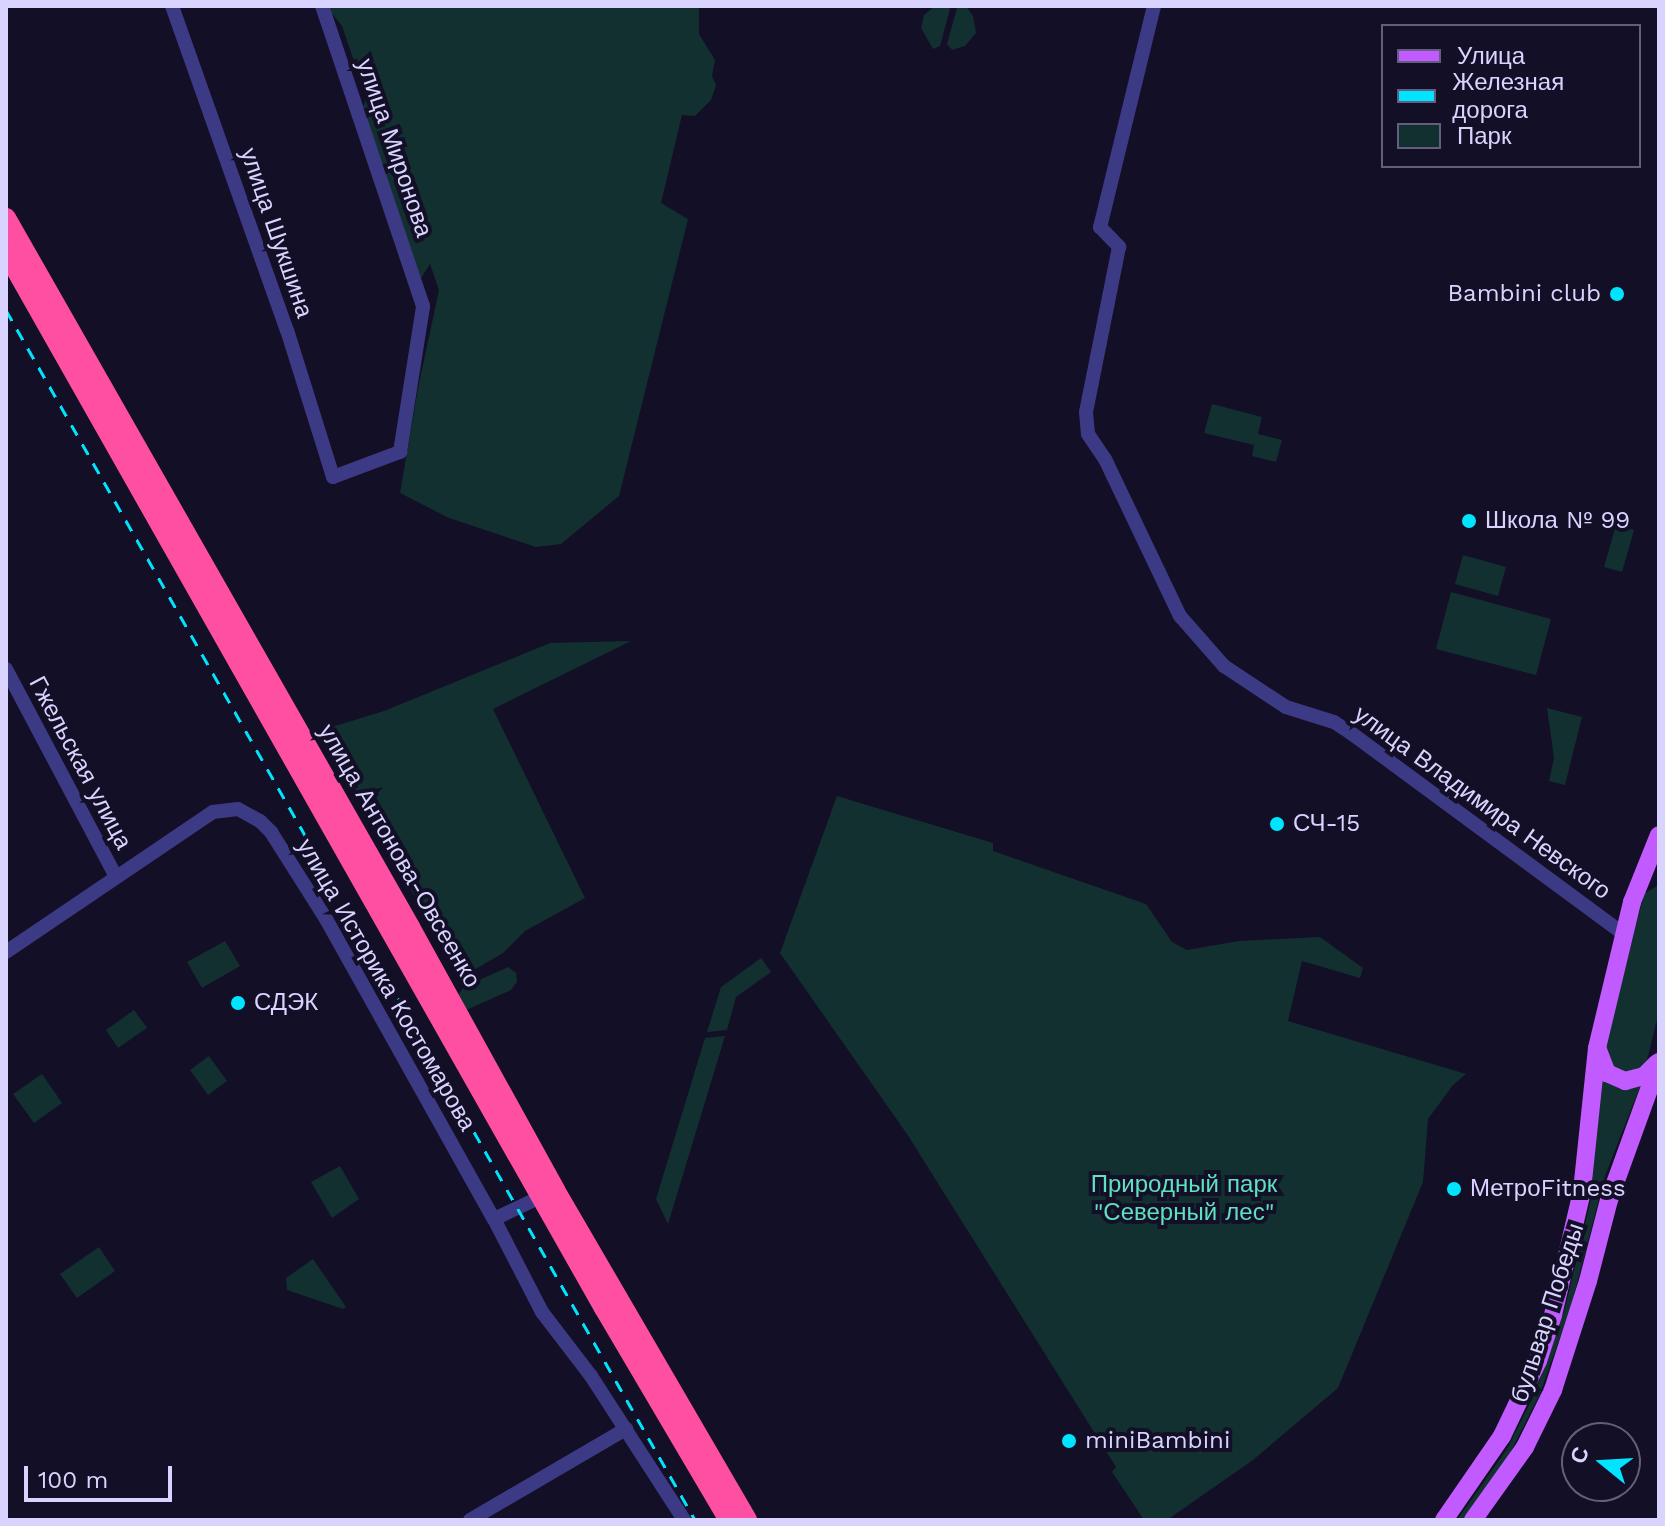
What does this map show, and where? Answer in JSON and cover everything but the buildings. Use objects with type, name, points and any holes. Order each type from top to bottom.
[{"type":"highway","name":"улица Антонова-Овсеенко","points":[[6,218],[130,453],[549,1193],[729,1520]]},
{"type":"highway","name":"улица Антонова-Овсеенко","points":[[6,252],[130,453]]},
{"type":"highway","name":"улица Антонова-Овсеенко","points":[[549,1193],[747,1520]]},
{"type":"main road","name":"бульвар Победы","points":[[1444,1520],[1502,1436],[1542,1350],[1564,1274],[1582,1191],[1597,1048],[1624,934],[1659,835]]},
{"type":"main road","points":[[1640,883],[1659,877]]},
{"type":"main road","name":"бульвар Победы","points":[[1597,1048],[1601,1065],[1607,1073],[1625,1081],[1644,1076],[1659,1062]]},
{"type":"main road","name":"бульвар Победы","points":[[1473,1520],[1525,1447],[1553,1390],[1588,1281],[1609,1200],[1659,1062]]},
{"type":"street","name":"улица Шукшина","points":[[172,6],[287,330],[333,477],[400,452],[423,306]]},
{"type":"street","name":"улица Миронова","points":[[322,6],[423,306]]},
{"type":"street","name":"улица Владимира Невского","points":[[1154,6],[1100,227],[1119,247],[1086,412],[1088,434],[1105,459],[1180,616],[1224,666],[1286,707],[1334,722],[1351,733],[1624,934]]},
{"type":"street","name":"Гжельская улица","points":[[6,669],[116,877]]},
{"type":"street","name":"улица Историка Костомарова","points":[[116,877],[213,812],[238,809],[271,832],[326,919],[494,1219],[542,1312],[571,1346],[684,1520]]},
{"type":"street","points":[[6,952],[116,877]]},
{"type":"street","points":[[494,1219],[549,1193]]},
{"type":"street","points":[[470,1520],[626,1429]]},
{"type":"green space","points":[[326,6],[699,6],[699,34],[715,60],[712,76],[716,85],[711,100],[695,116],[682,115],[661,203],[688,219],[619,496],[561,544],[536,547],[449,518],[400,493],[439,290],[430,264],[418,283],[361,119],[366,97],[342,26]]},
{"type":"green space","points":[[935,6],[949,6],[950,9],[940,46],[933,49],[921,28],[924,15]]},
{"type":"green space","points":[[966,6],[973,16],[976,33],[965,46],[952,50],[947,44],[957,8]]},
{"type":"green space","points":[[1212,404],[1262,417],[1258,434],[1282,440],[1276,462],[1252,456],[1254,445],[1204,433]]},
{"type":"green space","points":[[1616,525],[1634,530],[1622,572],[1604,567]]},
{"type":"green space","points":[[1463,555],[1506,567],[1498,596],[1455,584]]},
{"type":"green space","points":[[1451,592],[1551,619],[1536,675],[1436,649]]},
{"type":"green space","points":[[631,641],[493,709],[585,898],[525,931],[503,953],[474,970],[471,965],[456,971],[322,730],[384,711],[550,643]]},
{"type":"green space","points":[[1547,708],[1582,717],[1565,785],[1549,781],[1554,758]]},
{"type":"green space","name":"Природный парк \"Северный лес\"","points":[[837,796],[993,843],[993,851],[1146,904],[1172,942],[1187,950],[1239,941],[1320,937],[1363,968],[1360,978],[1302,961],[1288,1021],[1466,1074],[1453,1085],[1428,1119],[1423,1182],[1338,1388],[1253,1460],[1167,1520],[1144,1520],[1112,1472],[1116,1467],[907,1134],[780,953]]},
{"type":"green space","points":[[1659,885],[1659,1012],[1646,1064],[1636,1072],[1624,1074],[1613,1069],[1604,1047],[1645,893]]},
{"type":"green space","points":[[225,941],[240,966],[202,988],[187,962]]},
{"type":"green space","points":[[761,958],[771,972],[736,997],[727,1030],[707,1032],[721,987]]},
{"type":"green space","points":[[508,967],[516,973],[517,982],[511,990],[466,1010],[458,995],[464,987]]},
{"type":"green space","points":[[134,1010],[147,1028],[118,1048],[106,1030]]},
{"type":"green space","points":[[725,1036],[668,1224],[656,1199],[705,1038]]},
{"type":"green space","points":[[209,1056],[227,1081],[208,1095],[190,1070]]},
{"type":"green space","points":[[42,1074],[62,1103],[34,1123],[13,1094]]},
{"type":"green space","points":[[1601,1076],[1620,1089],[1641,1084],[1605,1176],[1570,1310],[1539,1396],[1508,1457],[1473,1509],[1464,1520],[1457,1520],[1507,1449],[1535,1393],[1565,1308],[1591,1199]]},
{"type":"green space","points":[[340,1166],[359,1199],[332,1218],[311,1182]]},
{"type":"green space","points":[[99,1247],[115,1271],[77,1298],[60,1274]]},
{"type":"green space","points":[[313,1259],[346,1307],[343,1309],[287,1290],[286,1278]]},
{"type":"railway","points":[[6,310],[695,1520]]},
{"type":"place","name":"Bambini club","points":[[1617,294]]},
{"type":"place","name":"Школа № 99","points":[[1469,521]]},
{"type":"place","name":"СЧ-15","points":[[1277,824]]},
{"type":"place","name":"СДЭК","points":[[238,1003]]},
{"type":"place","name":"МетроFitness","points":[[1454,1189]]},
{"type":"place","name":"miniBambini","points":[[1069,1441]]}]
